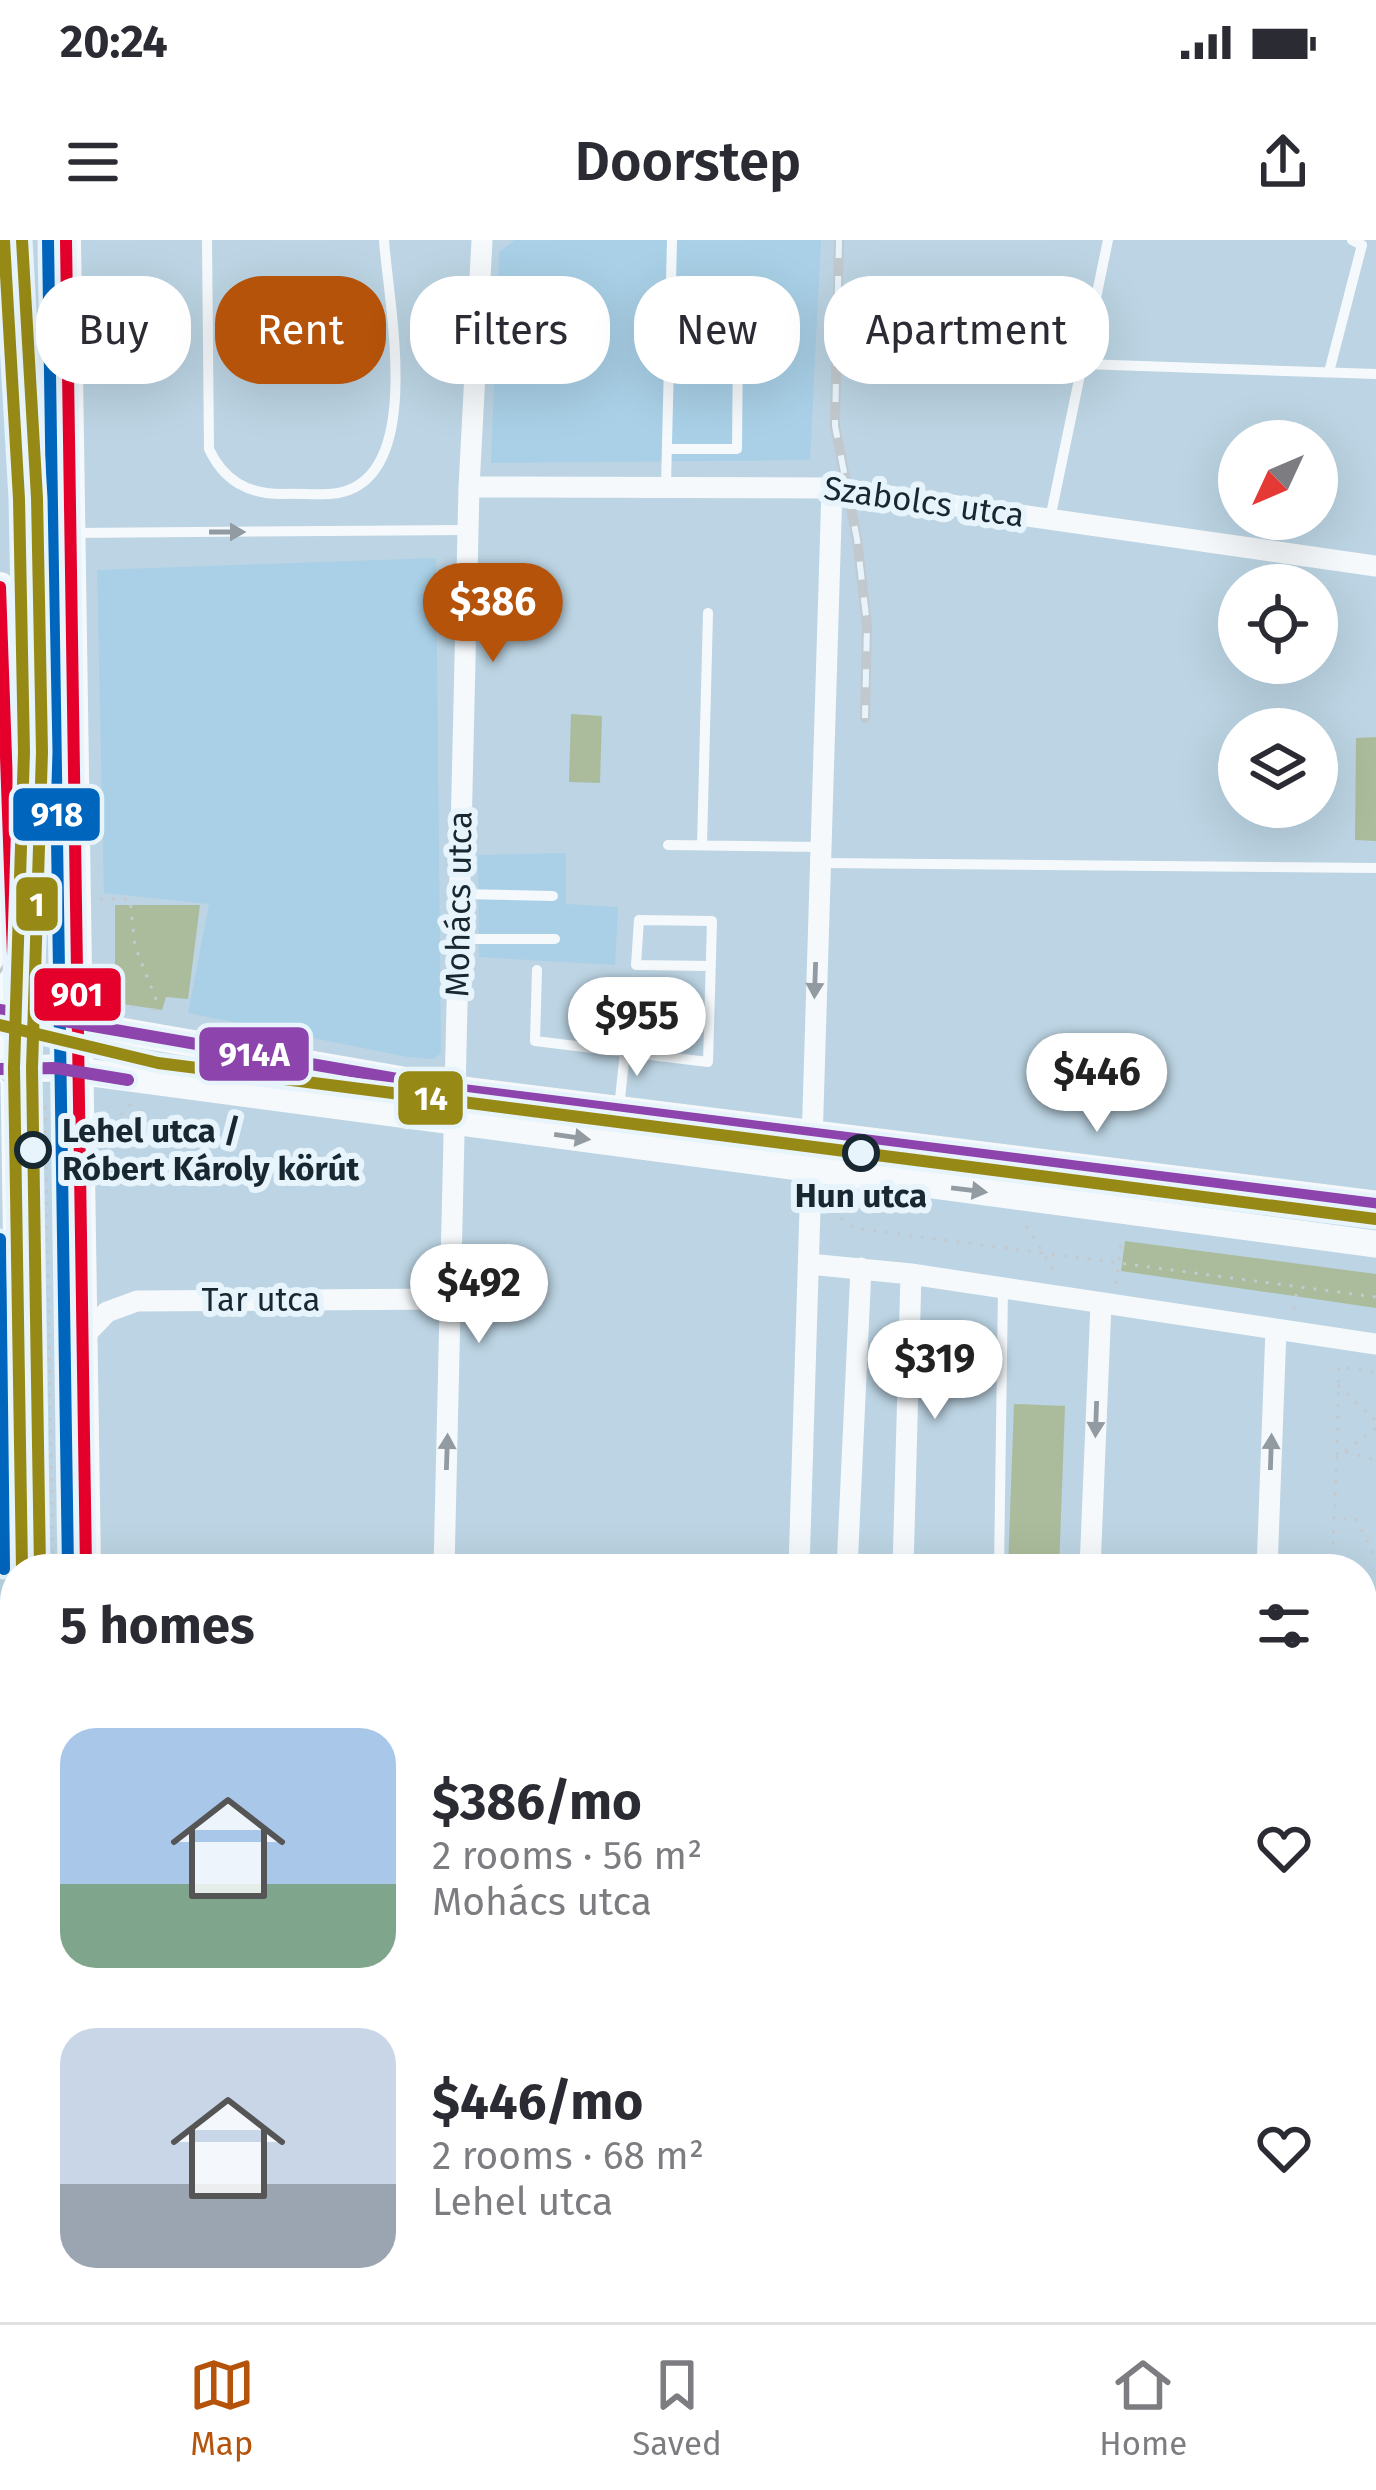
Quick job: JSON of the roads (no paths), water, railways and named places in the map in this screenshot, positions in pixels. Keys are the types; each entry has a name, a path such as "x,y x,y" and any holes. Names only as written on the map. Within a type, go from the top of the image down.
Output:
{"main road":[{"path":"66,240 86,1554"},
{"path":"0,587 13,868 6,1068 22,1554"},
{"path":"6,1009 455,1089 1376,1204"},
{"path":"6,1068 81,1072 1376,1244"}],"street":[{"name":"Mohács utca","path":"444,1554 469,488 467,399 482,240"},
{"name":"Szabolcs utca","path":"469,488 832,488 1376,566"},
{"path":"800,1554 832,488"},
{"path":"809,1264 911,1274 1376,1344"},
{"path":"848,1554 861,1268"},
{"path":"903,1554 911,1274"},
{"name":"Tar utca","path":"82,1338 107,1312 137,1301 452,1299"},
{"path":"1091,1554 1107,1303"},
{"path":"1268,1554 1283,1330"}],"lane":[{"path":"206,240 209,449 234,481 257,494 338,493 354,487 385,459 400,401 384,240"},
{"path":"666,485 672,240"},
{"path":"1101,276 1108,240"},
{"path":"1329,372 1362,244 1352,240"},
{"path":"1109,365 1376,374"},
{"path":"667,449 737,449 738,384"},
{"path":"1050,519 1079,384"},
{"path":"68,531 164,527"},
{"path":"68,531 468,530"},
{"path":"702,845 708,613"},
{"path":"668,845 822,855 1376,868"},
{"path":"460,894 553,896"},
{"path":"537,970 535,1041 708,1062 711,966 712,921 640,920 637,965 711,966"},
{"path":"459,940 555,939"},
{"path":"619,1108 625,1052"},
{"path":"999,1554 1003,1288"}],"tram line":[{"path":"0,972 29,921 40,878"},
{"path":"0,1075 20,1099 32,1139"}],"railway":[{"path":"839,240 835,426 857,539 867,625 865,718"}],"place":[{"name":"Lehel utca / Róbert Károly körút","path":"33,1150"},
{"name":"Hun utca","path":"861,1153"}]}
